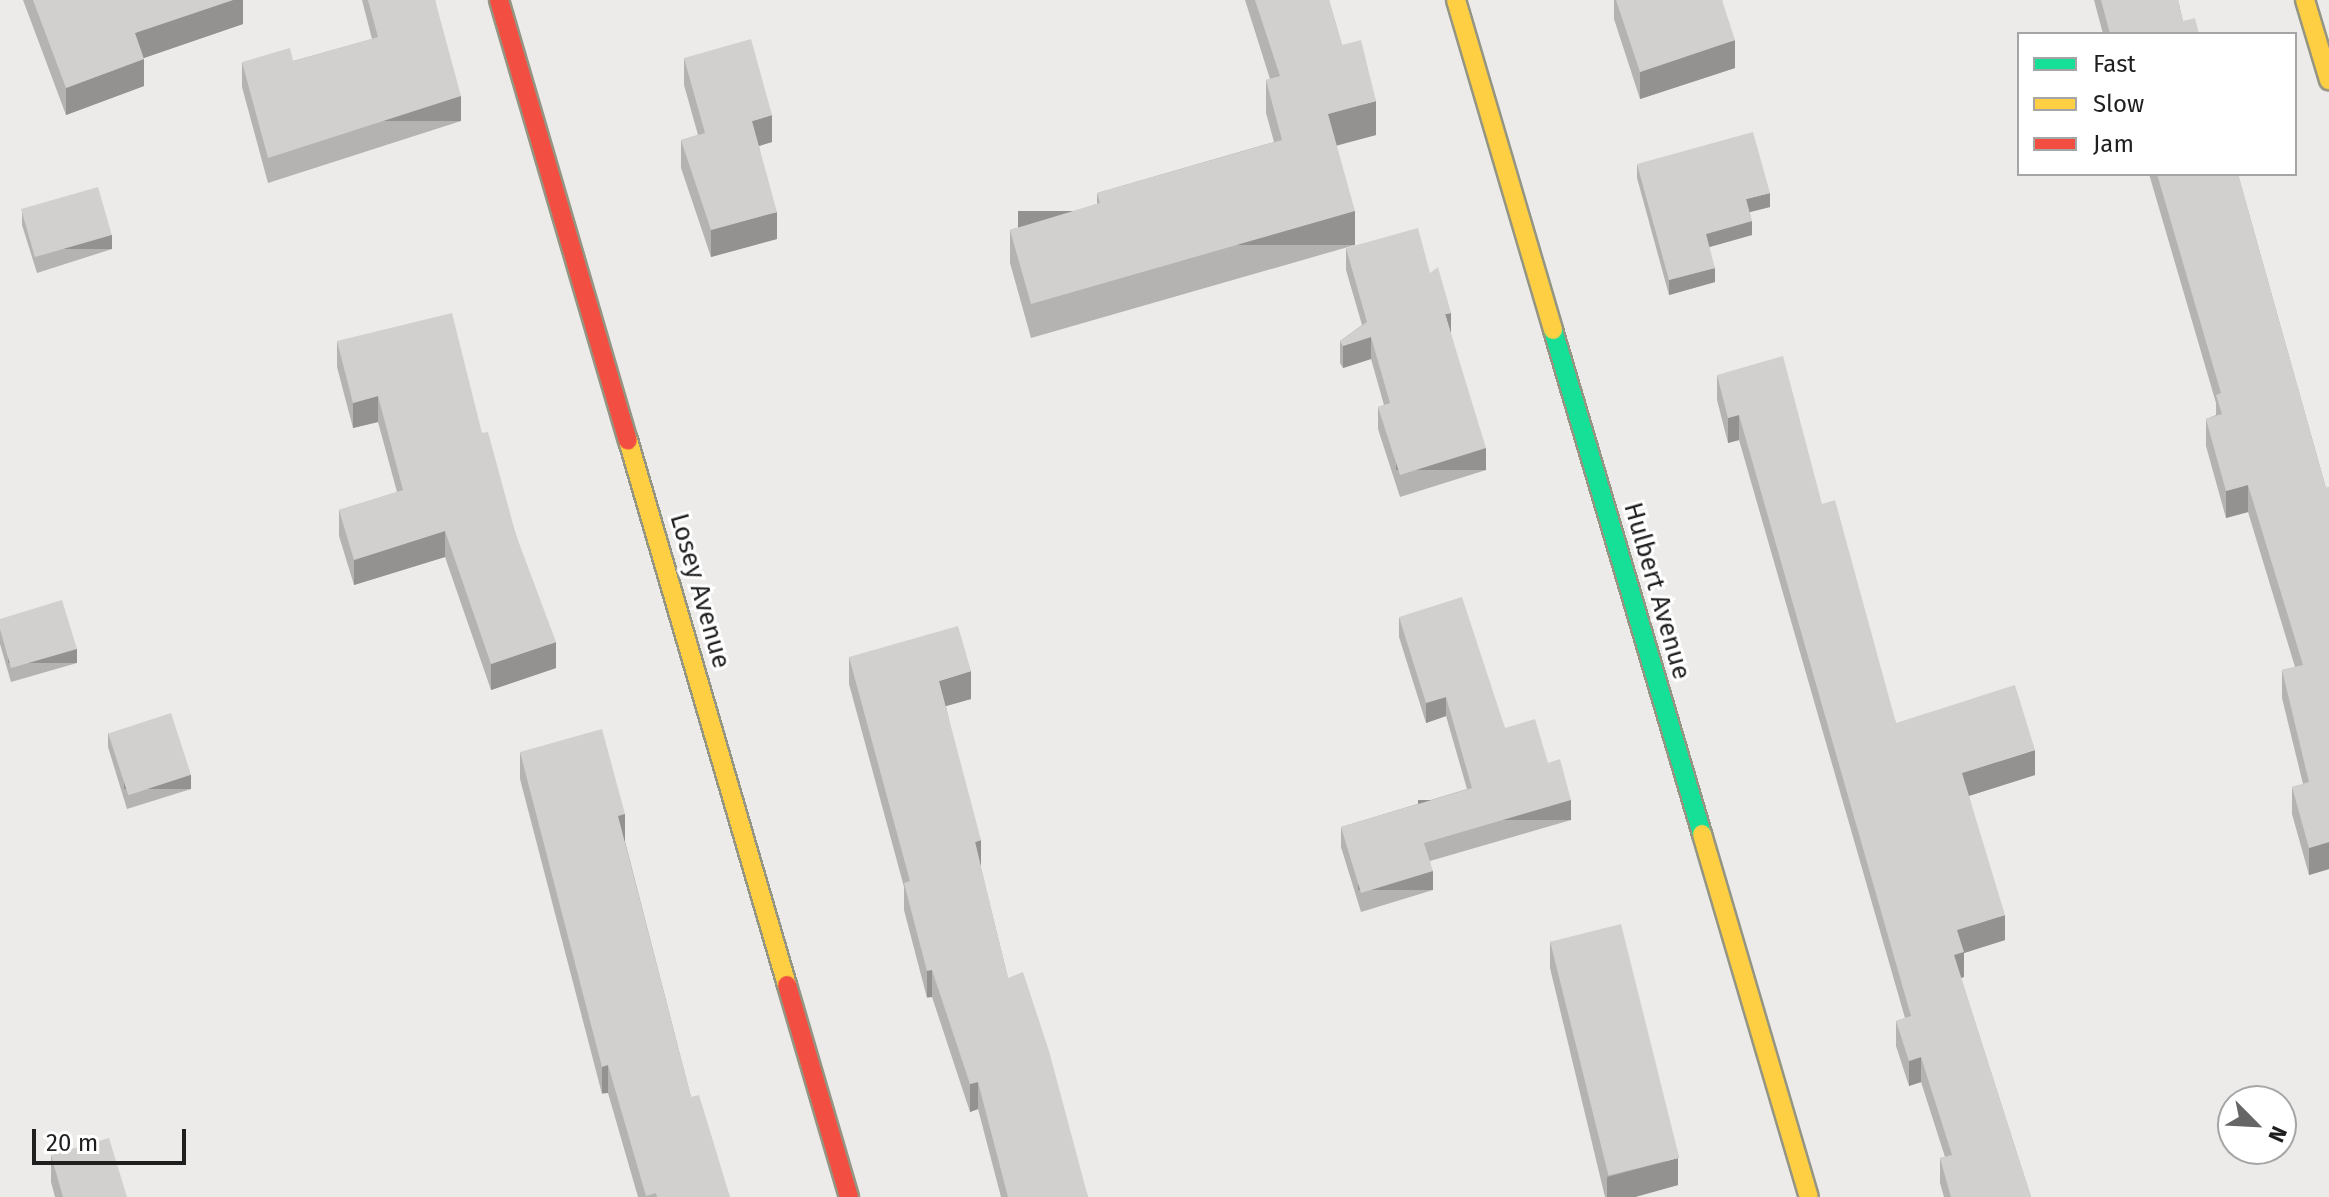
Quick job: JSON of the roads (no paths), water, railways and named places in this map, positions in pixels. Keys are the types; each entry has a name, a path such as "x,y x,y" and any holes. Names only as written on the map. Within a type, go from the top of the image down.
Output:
{"street":[{"name":"Losey Avenue","path":"499,0 849,1197"},
{"name":"Hulbert Avenue","path":"1456,0 1809,1197"},
{"path":"2305,0 2329,80"}]}
